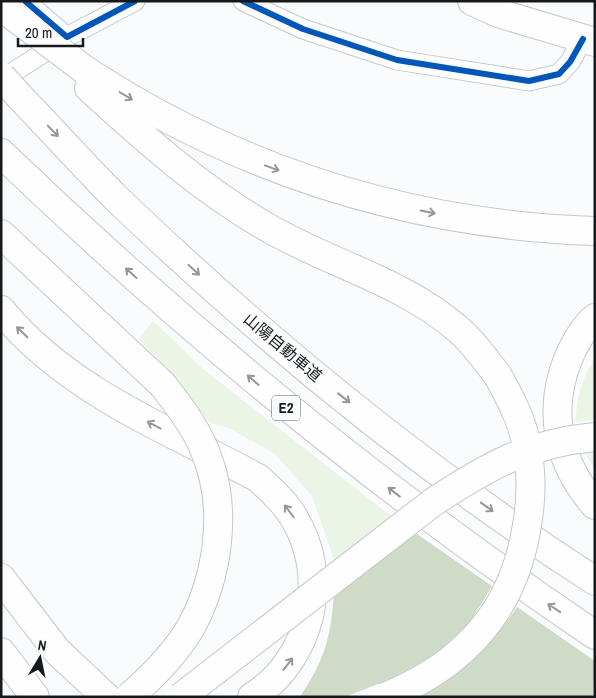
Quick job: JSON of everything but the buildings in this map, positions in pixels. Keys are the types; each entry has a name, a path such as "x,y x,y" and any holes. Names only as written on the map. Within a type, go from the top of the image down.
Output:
{"main road":[{"path":"472,1 498,13 589,40"},
{"path":"11,6 140,134 225,201 273,230 373,276 434,309 460,331 498,376 514,406 525,438 531,472 530,508 525,542 516,572 504,599 487,625 462,650 435,671 386,697"},
{"path":"80,73 180,127 261,164 316,183 395,206 472,220 525,227 595,231"},
{"name":"山陽自動車道","path":"7,84 115,196 219,293 319,378 433,469 595,582"},
{"name":"E2","path":"1,153 73,222 289,410 406,501 595,635"},
{"path":"1,234 162,384 190,424 209,462 216,492 218,526 214,560 206,594 191,626 168,657 129,697"},
{"path":"1,310 42,350 77,378 116,404 258,478 278,496 294,518 305,542 311,570 311,602 306,631 295,655 277,678 252,697"},
{"path":"595,318 574,346 561,377 556,407 558,433 569,466 583,492 595,505"},
{"path":"181,697 432,503 474,475 509,457 542,446 595,437"},
{"path":"1,578 57,651 96,688 119,697"},
{"path":"1,652 35,696"}],"street":[{"path":"7,84 67,37 135,1"},
{"path":"243,1 303,28 397,60 529,81 559,74 589,40"},
{"path":"11,6 67,37"}],"green space":[{"path":"153,321 203,369 391,516 335,562 312,496 275,454 229,428 210,423 176,378 138,339"},
{"path":"595,359 595,420 575,422 580,389"},
{"path":"583,450 595,450 595,470"},
{"path":"414,532 492,586 469,624 437,653 398,676 345,697 300,697 321,660 325,649 331,625 334,595"},
{"path":"517,607 595,661 593,695 588,697 421,697 449,679 474,658 497,634"}],"cycle path":[{"path":"25,1 67,37 135,1"},
{"path":"243,1 303,29 397,60 529,81 559,74 570,62 583,39"}]}
